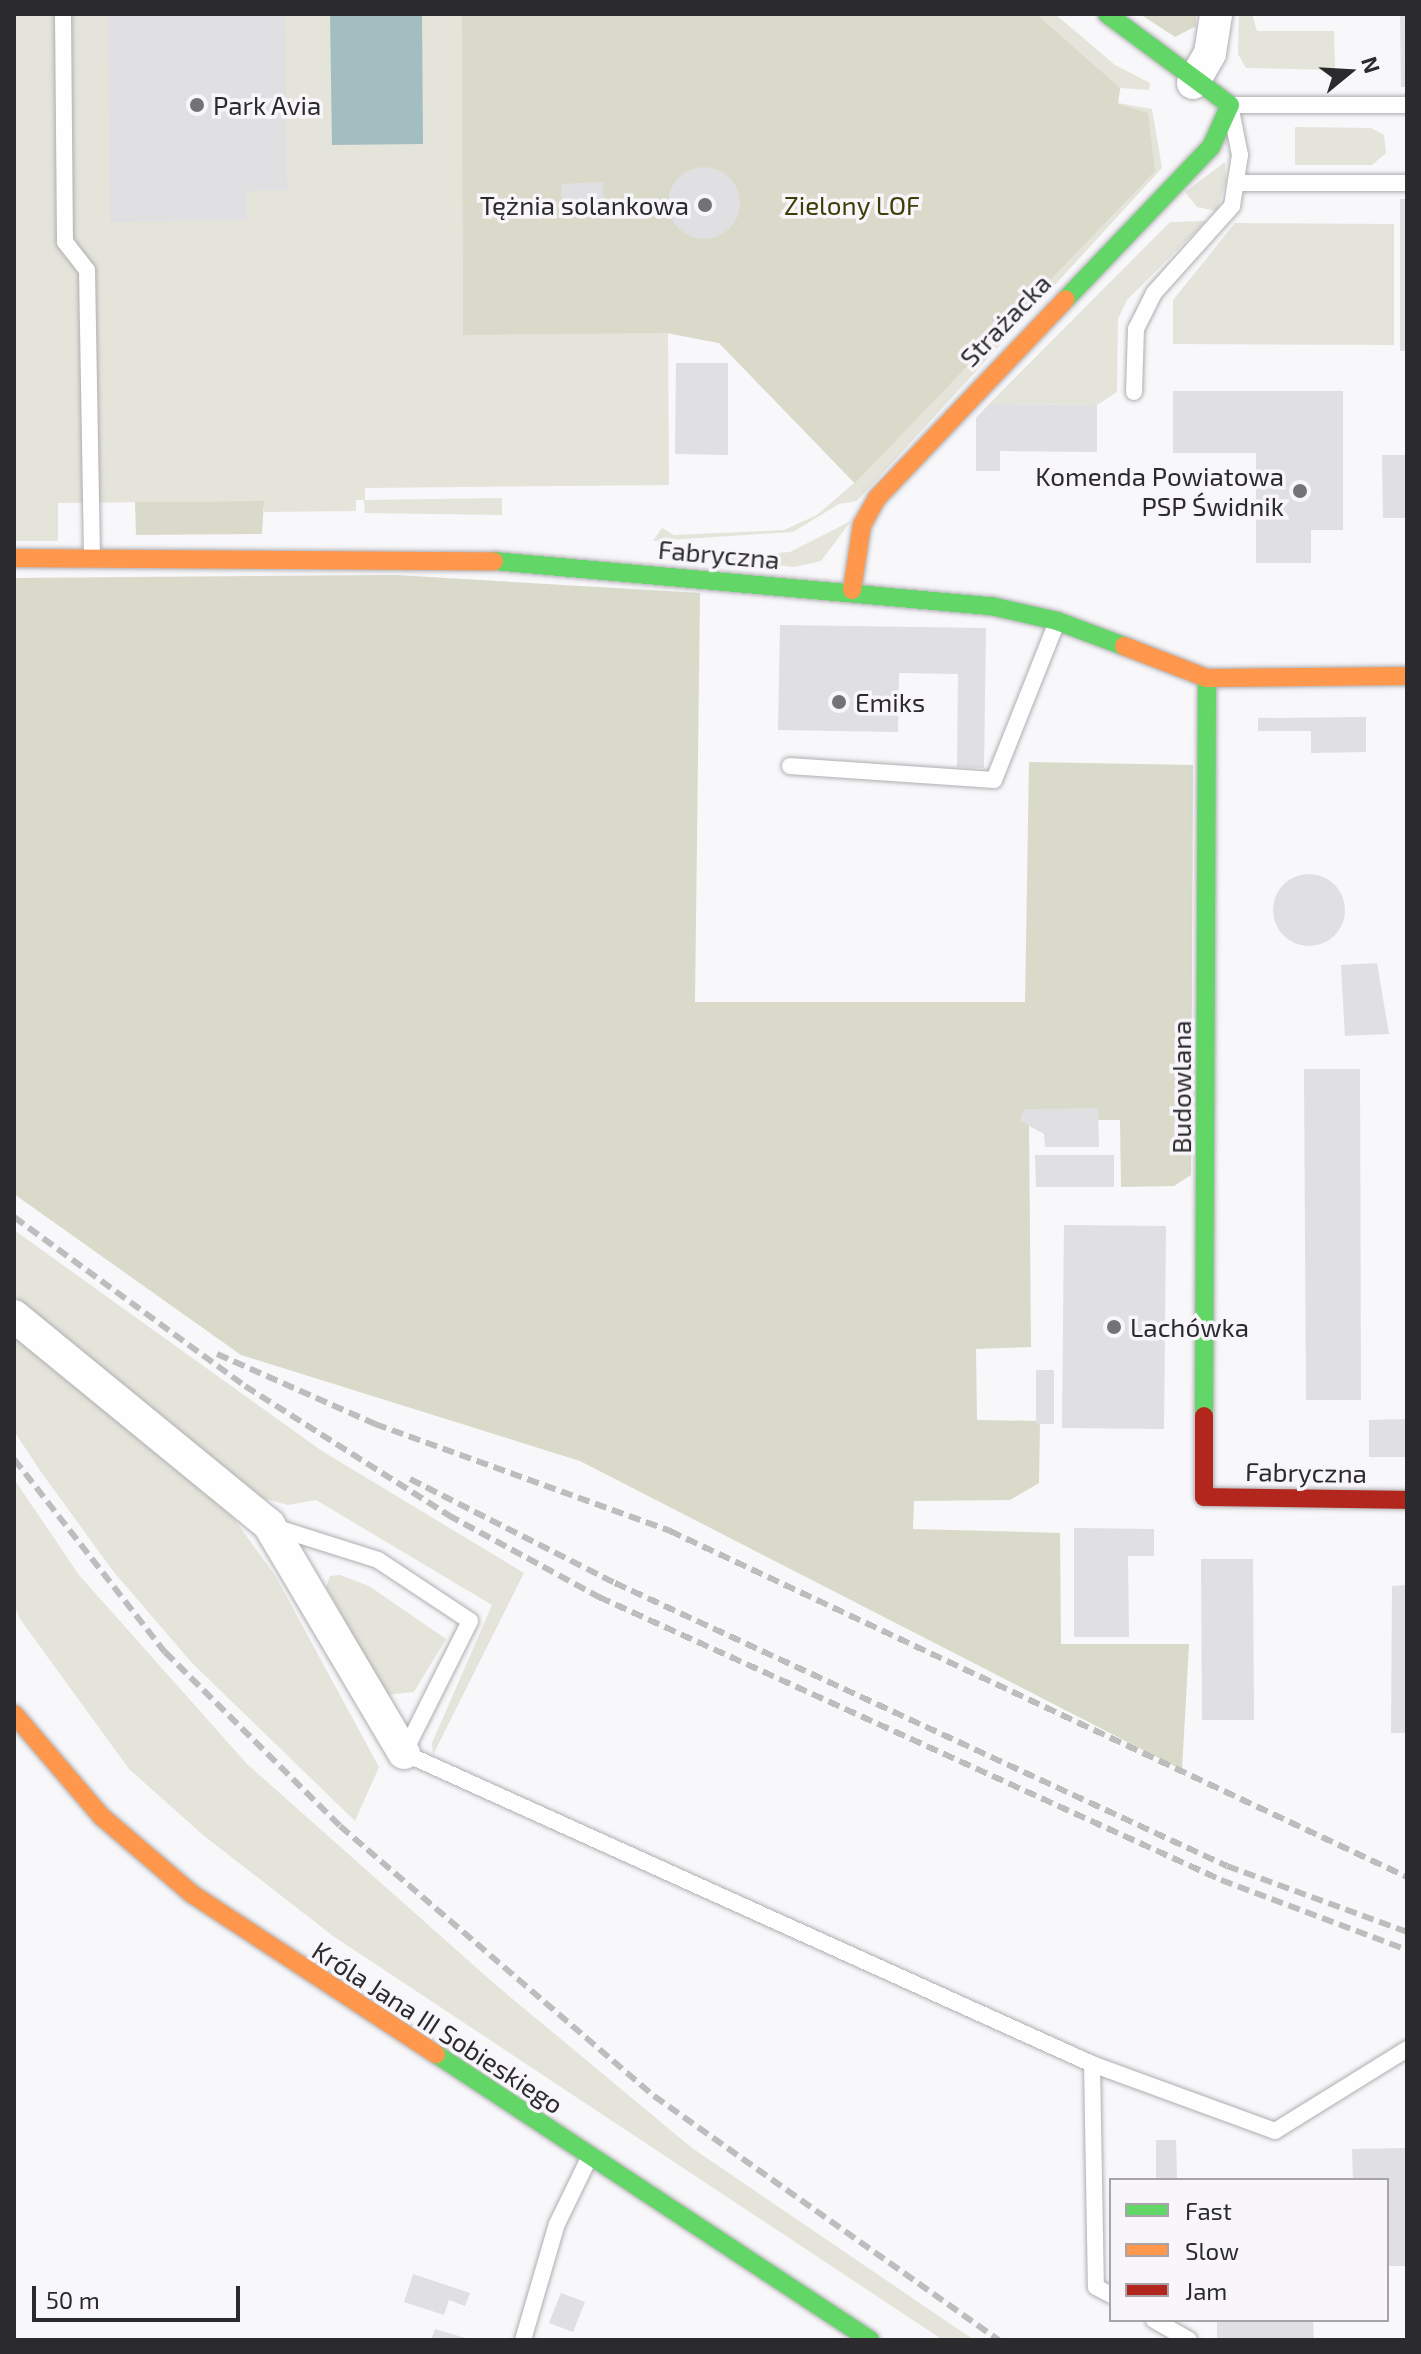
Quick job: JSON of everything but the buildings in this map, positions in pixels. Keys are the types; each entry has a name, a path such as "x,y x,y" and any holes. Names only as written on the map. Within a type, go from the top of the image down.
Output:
{"street":[{"path":"1107,14 1193,83 1230,105"},
{"path":"1193,83 1210,53 1216,14"},
{"name":"Strażacka","path":"852,590 862,525 877,498 1211,147 1230,105"},
{"name":"Fabryczna","path":"14,558 465,559 852,590 991,606 1057,621 1207,678 1407,676"},
{"name":"Budowlana","path":"1204,1497 1207,678"},
{"path":"14,1316 269,1525 404,1753"},
{"name":"Fabryczna","path":"1204,1497 1407,1500"},
{"name":"Króla Jana III Sobieskiego","path":"14,1714 101,1816 182,1887 870,2340"}],"lane":[{"path":"63,14 65,242 87,270 92,558"},
{"path":"1134,392 1136,329 1154,293 1232,206 1239,183 1230,105 1407,105"},
{"path":"1239,183 1407,183"},
{"path":"790,766 994,780 1057,621"},
{"path":"269,1525 378,1560 470,1621 404,1753 1092,2064 1275,2131 1407,2049"},
{"path":"1092,2064 1096,2287 1109,2294"},
{"path":"523,2340 557,2224 590,2157"},
{"path":"1158,2322 1189,2340"}],"green space":[{"path":"14,14 1055,14 1115,65 1150,83 1149,90 1120,88 1118,103 1152,109 1162,168 857,501 839,504 793,532 653,541 662,528 674,535 784,530 817,515 854,483 719,343 668,333 669,485 365,488 365,500 502,498 502,515 365,513 364,500 356,500 356,511 264,512 263,501 58,503 58,541 14,541"},
{"name":"Zielony LOF","path":"462,14 1036,14 1120,88 1118,104 1148,113 1155,171 855,483 719,343 667,333 463,335"},
{"path":"1140,14 1196,14 1196,26 1175,37"},
{"path":"1239,14 1252,14 1257,31 1334,31 1335,70 1246,68 1238,54"},
{"path":"1295,127 1371,128 1384,135 1386,153 1372,165 1295,165"},
{"path":"1225,162 1226,181 1217,211 1197,207 1185,192"},
{"path":"1206,221 1127,300 1118,319 1117,392 1097,405 989,404 1170,222"},
{"path":"1235,223 1394,224 1394,345 1173,344 1173,300"},
{"path":"264,501 262,534 136,535 135,502"},
{"path":"851,521 821,561 794,567 712,558 790,552"},
{"path":"396,575 700,593 695,1002 1025,1002 1029,762 1193,765 1191,1175 1174,1186 1121,1187 1120,1120 1029,1120 1031,1347 976,1349 977,1420 1040,1421 1039,1483 1010,1500 914,1501 913,1529 1060,1533 1061,1644 1189,1644 1182,1770 580,1461 241,1355 14,1194 14,578"},
{"path":"14,1230 322,1451 524,1573 433,1755 432,1743 492,1605 316,1500 288,1505 262,1498 14,1296"},
{"path":"14,1337 232,1516 276,1577 379,1767 355,1821 192,1663 113,1571 41,1472 14,1431"},
{"path":"14,1479 79,1575 247,1764 497,1986 692,2148 974,2340 943,2340 333,1936 203,1835 129,1769 20,1619 14,1605"},
{"path":"340,1575 369,1586 446,1639 414,1692 386,1695 326,1587 330,1576"}],"water":[{"path":"330,14 422,14 423,144 332,145"}],"railway":[{"path":"14,1217 245,1386 448,1515 599,1597 1221,1880 1407,1950"},
{"path":"217,1354 375,1424 670,1531 1407,1877"},
{"path":"14,1459 165,1652 340,1826 654,2096 999,2340"},
{"path":"410,1479 615,1583 1227,1866 1407,1932"}],"traffic: fast":[{"path":"1066,299 1211,147 1230,105 1107,14"},
{"path":"494,561 991,606 1057,621 1124,646"},
{"path":"1204,1416 1207,678"},
{"path":"436,2054 870,2340"}],"traffic: slow":[{"path":"852,590 862,525 877,498 1066,299"},
{"path":"14,558 494,561"},
{"path":"1124,646 1207,678 1407,676"},
{"path":"14,1714 101,1816 192,1894 436,2054"}],"traffic: jam":[{"path":"1204,1416 1204,1497 1407,1500"}],"place":[{"name":"Park Avia","path":"197,105"},
{"name":"Tężnia solankowa","path":"705,205"},
{"name":"Komenda Powiatowa PSP Świdnik","path":"1300,491"},
{"name":"Emiks","path":"839,702"},
{"name":"Lachówka","path":"1114,1327"}]}
